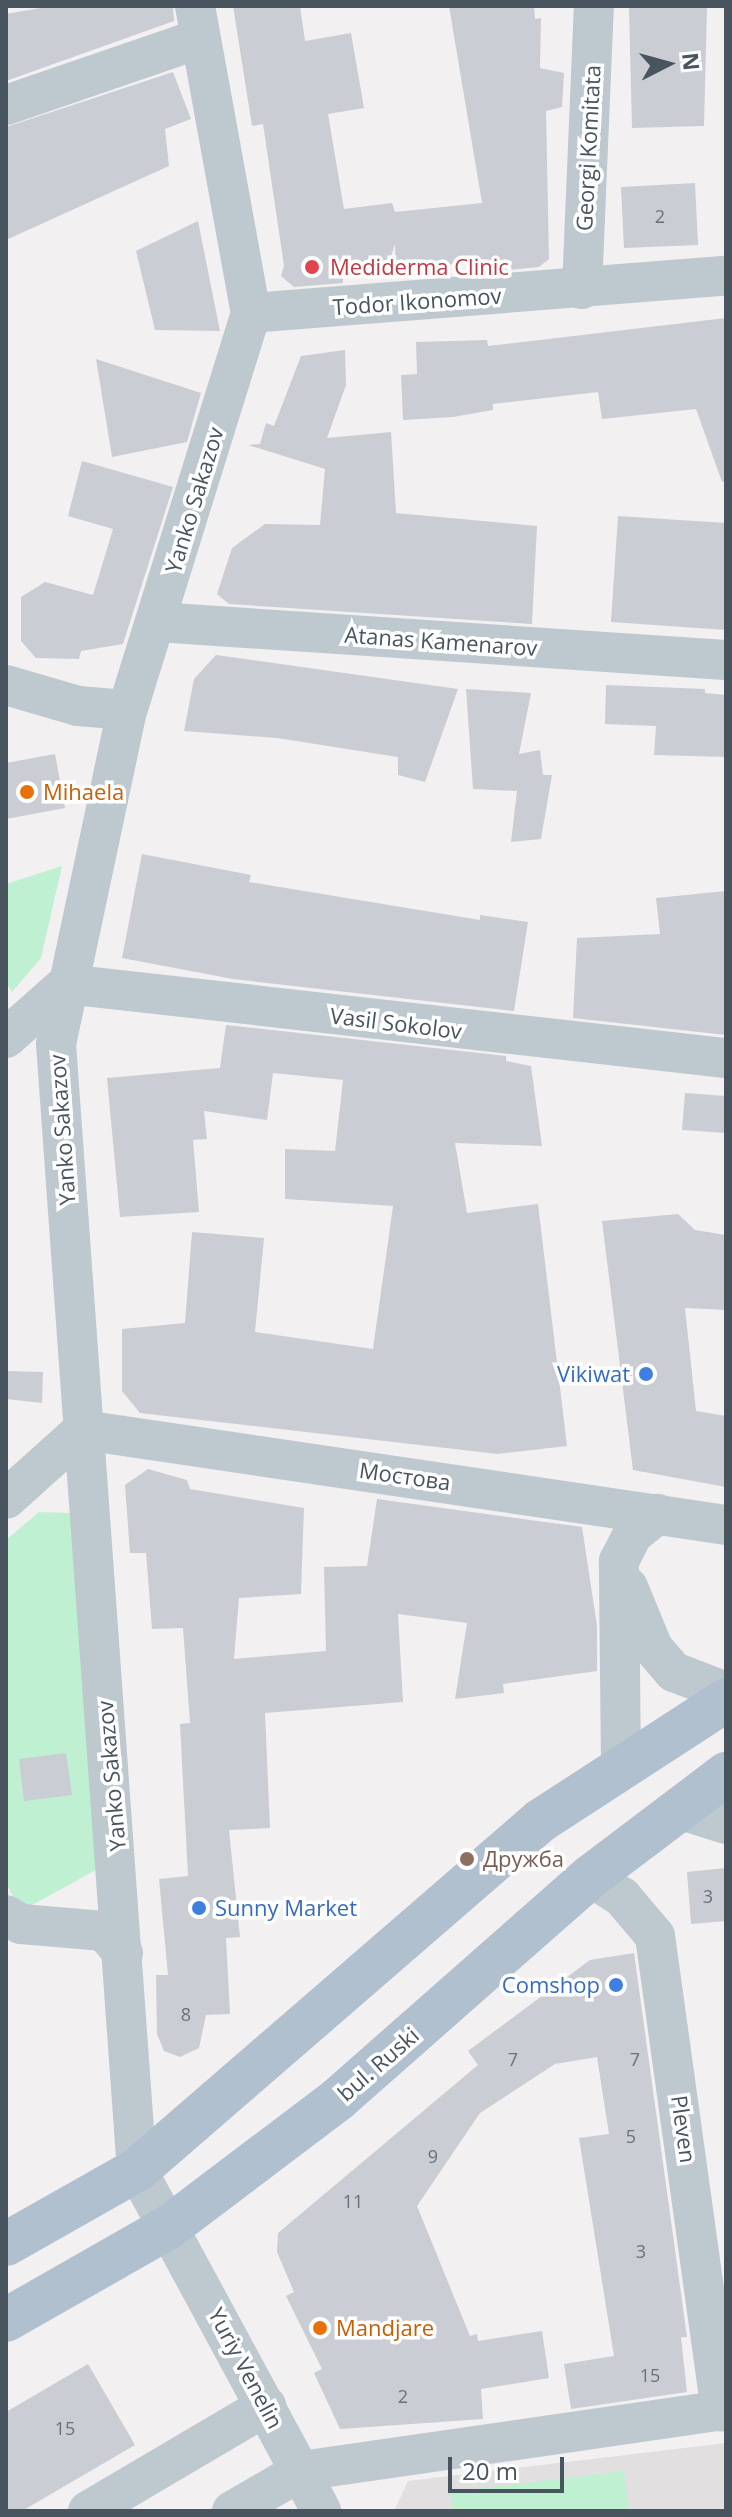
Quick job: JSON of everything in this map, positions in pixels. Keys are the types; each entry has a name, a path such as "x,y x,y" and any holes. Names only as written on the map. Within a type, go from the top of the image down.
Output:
{"main road":[{"path":"6,2244 137,2170 540,1821 726,1700"},
{"name":"bul. Ruski","path":"6,2320 169,2227 337,2100 590,1877 726,1774"}],"street":[{"name":"Georgi Komitata","path":"582,289 594,6"},
{"path":"6,105 197,22"},
{"name":"Yanko Sakazov","path":"169,2227 137,2170 56,1044 127,710 251,313 197,22"},
{"name":"Todor Ikonomov","path":"251,313 726,276"},
{"name":"Atanas Kamenarov","path":"157,622 726,660"},
{"path":"6,685 78,706 127,710"},
{"path":"6,1038 67,984"},
{"name":"Vasil Sokolov","path":"67,984 726,1058"},
{"path":"6,1499 83,1430"},
{"name":"Мостова","path":"83,1430 597,1503 726,1525"},
{"path":"621,1767 619,1561 633,1534 658,1514"},
{"path":"619,1561 653,1648 674,1672 726,1692"},
{"path":"678,1809 726,1824"},
{"name":"Pleven","path":"590,1877 622,1897 655,1936 723,2411"},
{"path":"6,1915 21,1924 104,1931 123,1953"},
{"name":"Yuriy Venelin","path":"169,2227 321,2511"},
{"path":"88,2511 266,2406"},
{"path":"232,2511 301,2471 723,2411"}],"shaded area":[{"path":"726,2443 726,2511 394,2511 408,2481"}],"green space":[{"path":"62,866 41,958 12,992 6,982 6,884"},
{"path":"39,1512 71,1513 107,1864 21,1911 6,1883 6,1540"},
{"path":"624,2471 629,2511 452,2511 450,2492"}],"building":[{"path":"52,6 173,6 174,21 6,81 6,14"},
{"path":"233,6 300,6 305,41 351,33 364,108 328,114 344,209 392,203 395,212 482,203 449,6 534,6 535,19 541,18 540,68 564,73 562,107 546,111 549,259 539,267 497,271 495,260 396,270 395,244 386,271 343,275 343,283 294,287 281,276 284,266 263,124 252,126"},
{"path":"629,6 707,6 704,126 632,128"},
{"path":"173,72 191,119 165,129 169,166 6,240 6,127"},
{"path":"695,183 698,245 624,248 621,187"},
{"path":"198,221 220,331 155,330 136,251"},
{"path":"726,318 726,481 722,482 696,409 602,419 598,392 493,404 493,410 453,417 403,420 401,375 417,374 416,342 487,340 488,346"},
{"path":"345,350 346,385 327,438 391,432 396,513 537,526 532,624 229,604 217,594 232,548 265,524 320,525 325,469 248,445 260,444 266,423 274,426 301,356"},
{"path":"96,359 201,393 187,442 112,457"},
{"path":"82,461 173,487 123,644 81,651 79,659 36,658 21,641 21,597 45,582 93,595 113,529 68,516"},
{"path":"618,516 726,523 726,630 611,622"},
{"path":"216,655 458,689 425,782 398,775 398,757 277,738 184,731 194,679"},
{"path":"606,685 705,689 705,693 726,695 726,757 654,755 656,726 605,724"},
{"path":"466,689 531,693 519,754 540,750 543,775 552,775 541,839 511,842 517,791 473,789"},
{"path":"55,754 65,808 6,819 6,763"},
{"path":"142,854 251,875 249,882 480,920 480,915 528,922 514,1011 233,979 122,958"},
{"path":"726,891 726,1035 573,1018 577,938 660,934 656,898"},
{"path":"226,1025 506,1056 506,1061 531,1066 542,1146 455,1143 467,1213 538,1204 567,1446 498,1454 140,1413 122,1391 122,1329 185,1323 192,1232 264,1238 255,1332 373,1349 393,1206 285,1199 285,1149 335,1151 343,1080 273,1073 267,1120 204,1111 207,1139 193,1140 199,1212 120,1217 107,1078 220,1068"},
{"path":"685,1093 726,1096 726,1133 682,1130"},
{"path":"678,1214 695,1230 726,1235 726,1310 685,1308 696,1411 726,1416 726,1487 633,1470 602,1221"},
{"path":"6,1371 43,1372 42,1403 6,1399"},
{"path":"148,1469 187,1480 190,1489 304,1508 301,1594 239,1598 234,1659 326,1651 324,1567 367,1566 377,1499 582,1527 597,1626 597,1671 503,1684 504,1693 455,1699 467,1623 398,1614 403,1702 265,1713 270,1828 229,1830 240,1937 226,1938 230,2014 206,2015 199,2048 180,2057 164,2051 157,2034 156,1975 168,1975 159,1879 188,1876 180,1724 190,1723 183,1628 152,1629 146,1553 130,1553 125,1485"},
{"path":"66,1753 72,1795 24,1801 19,1759"},
{"path":"726,1868 726,1921 691,1924 687,1872"},
{"path":"634,1953 687,2337 681,2337 687,2392 571,2409 564,2364 614,2356 579,2138 609,2134 597,2057 555,2064 480,2113 417,2206 470,2336 477,2334 478,2341 542,2331 549,2378 481,2389 483,2419 340,2429 314,2373 322,2369 286,2296 294,2292 277,2252 278,2233 478,2065 468,2051 590,1960"},
{"path":"88,2364 135,2445 22,2511 6,2511 6,2412"}],"place":[{"name":"Mediderma Clinic","path":"312,267"},
{"name":"Mihaela","path":"27,792"},
{"name":"Vikiwat","path":"646,1374"},
{"name":"Дружба","path":"467,1859"},
{"name":"Sunny Market","path":"199,1908"},
{"name":"Comshop","path":"616,1985"},
{"name":"Mandjare","path":"320,2328"}]}
